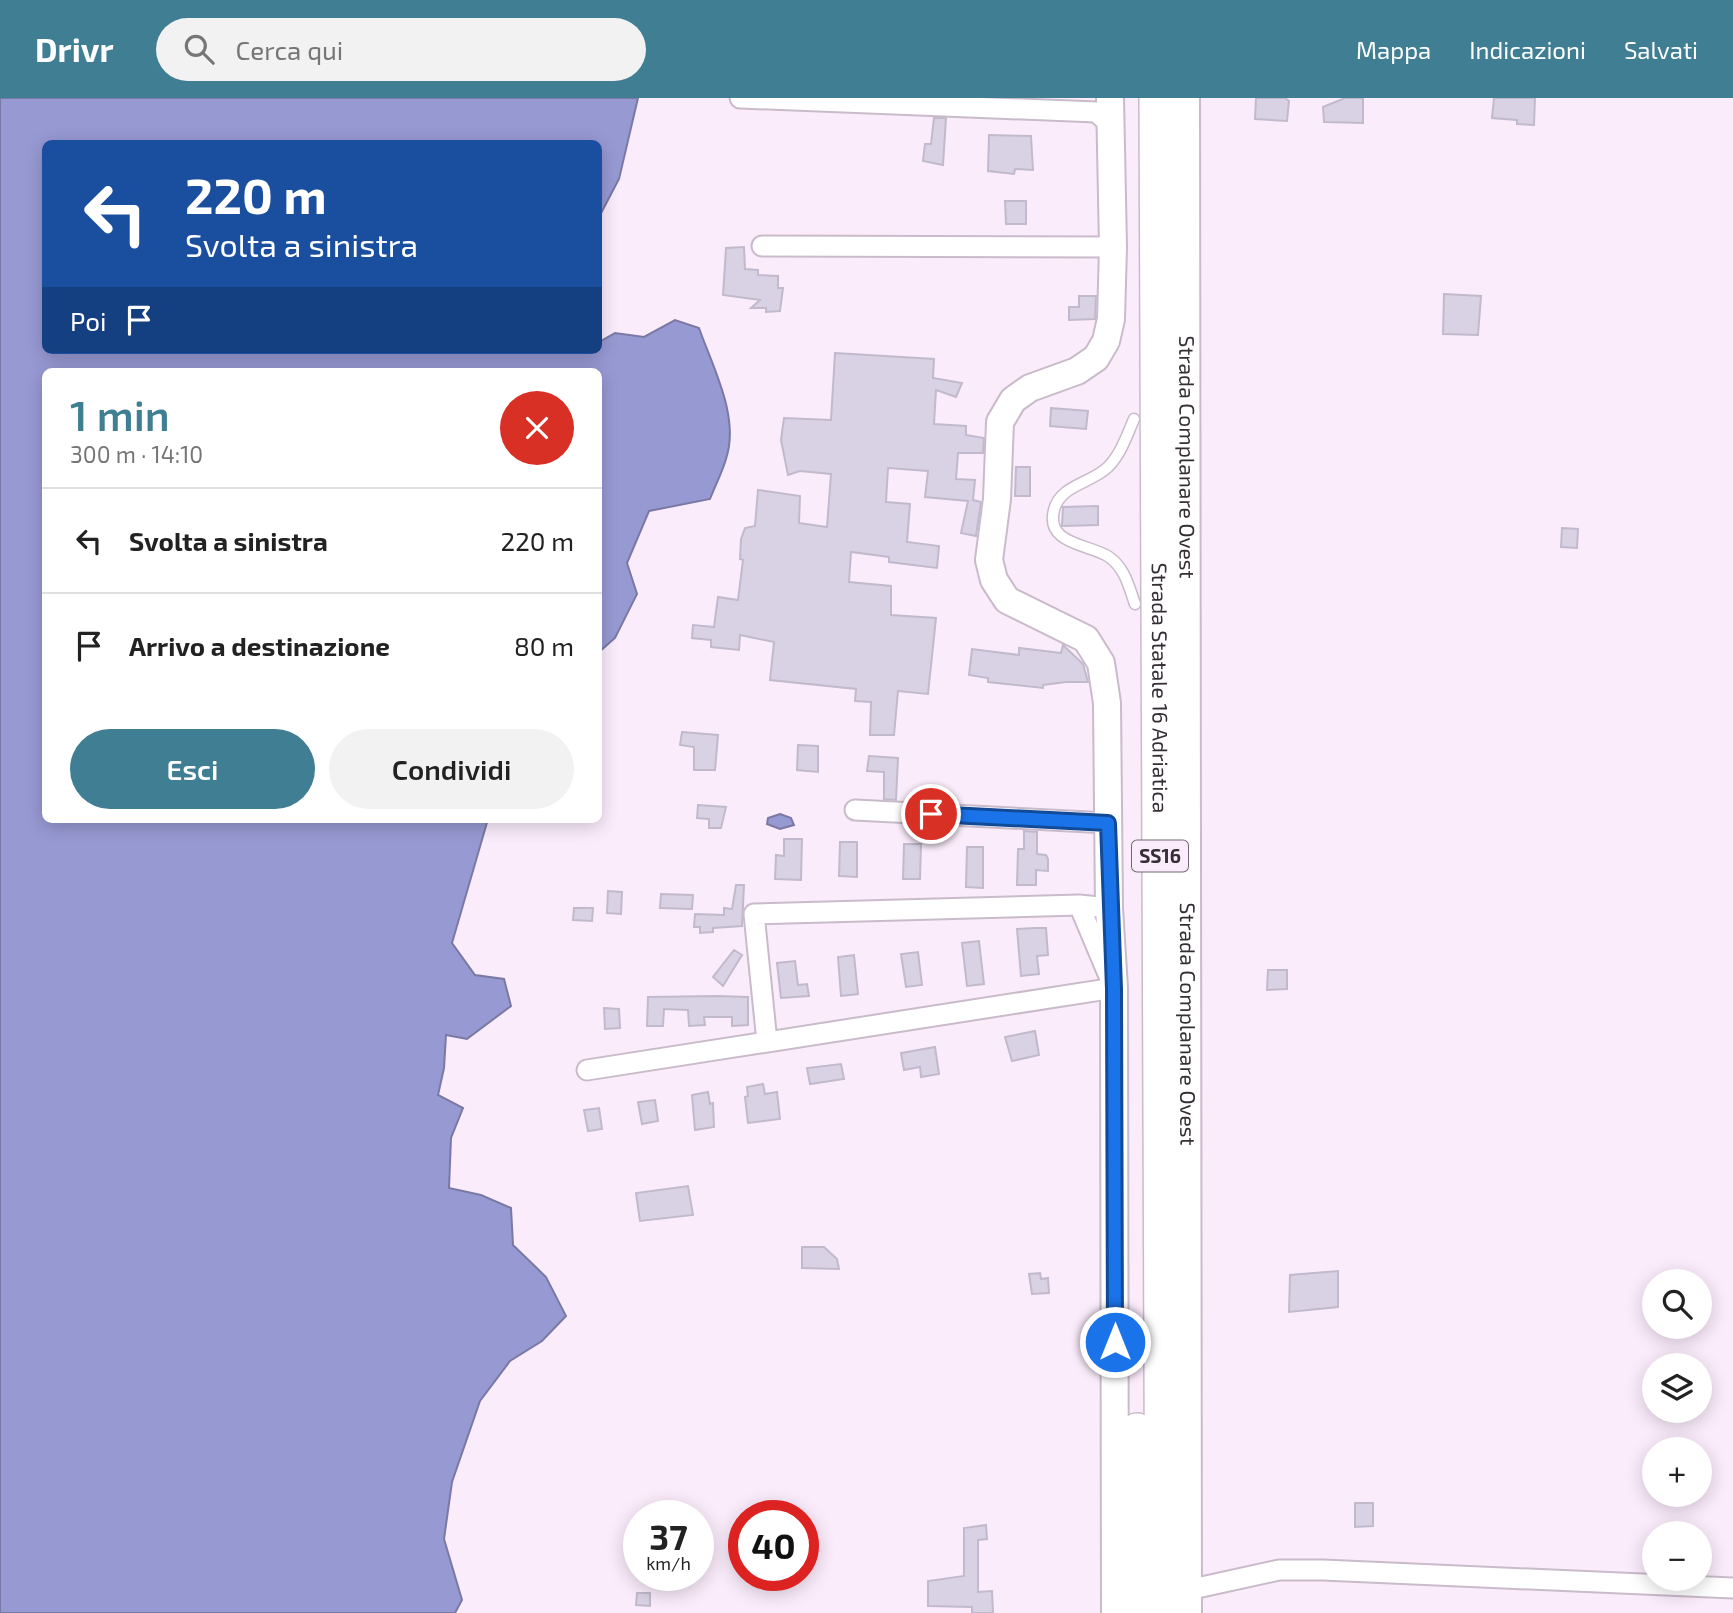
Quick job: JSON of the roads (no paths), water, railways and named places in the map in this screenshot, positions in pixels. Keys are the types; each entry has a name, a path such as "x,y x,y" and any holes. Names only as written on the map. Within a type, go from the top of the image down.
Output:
{"highway":[{"name":"Strada Statale 16 Adriatica","path":"1133,98 1138,1613"},
{"name":"Strada Statale 16 Adriatica","path":"1157,98 1163,1613"}],"street":[{"path":"740,98 1096,112 1111,125"},
{"path":"1110,98 1114,247 1111,318 1106,341 1096,358 1077,371 1013,400 1000,422 997,499 989,561 994,580 1007,600 1086,639 1101,663 1107,703 1109,908 1114,989 1115,1613"},
{"name":"Strada Complanare Ovest","path":"1186,98 1188,1602"},
{"path":"762,246 1114,247"},
{"path":"855,810 1108,823"},
{"path":"767,1042 754,914 1079,905 1109,908"},
{"path":"1079,905 1114,989"},
{"path":"587,1070 1114,989"},
{"path":"1188,1602 1279,1570 1733,1588"}],"lane":[{"path":"1134,419 1119,452 1108,467 1074,486 1059,500 1053,511 1056,528 1065,540 1110,558 1124,573 1135,604"}],"water":[{"path":"0,98 638,98 619,179 602,211 602,140 42,140 42,354 602,354 602,340 615,333 644,337 675,320 699,328 723,393 730,426 724,464 710,499 649,511 627,563 637,594 615,638 602,649 602,368 42,368 42,823 487,823 452,943 475,975 504,979 511,1006 467,1039 446,1035 444,1068 438,1095 463,1108 451,1138 449,1188 481,1195 511,1208 513,1245 546,1277 566,1316 542,1341 510,1361 480,1401 452,1482 444,1539 462,1600 455,1613 0,1613"},
{"path":"780,814 791,818 794,825 780,829 767,824 768,818"}]}
